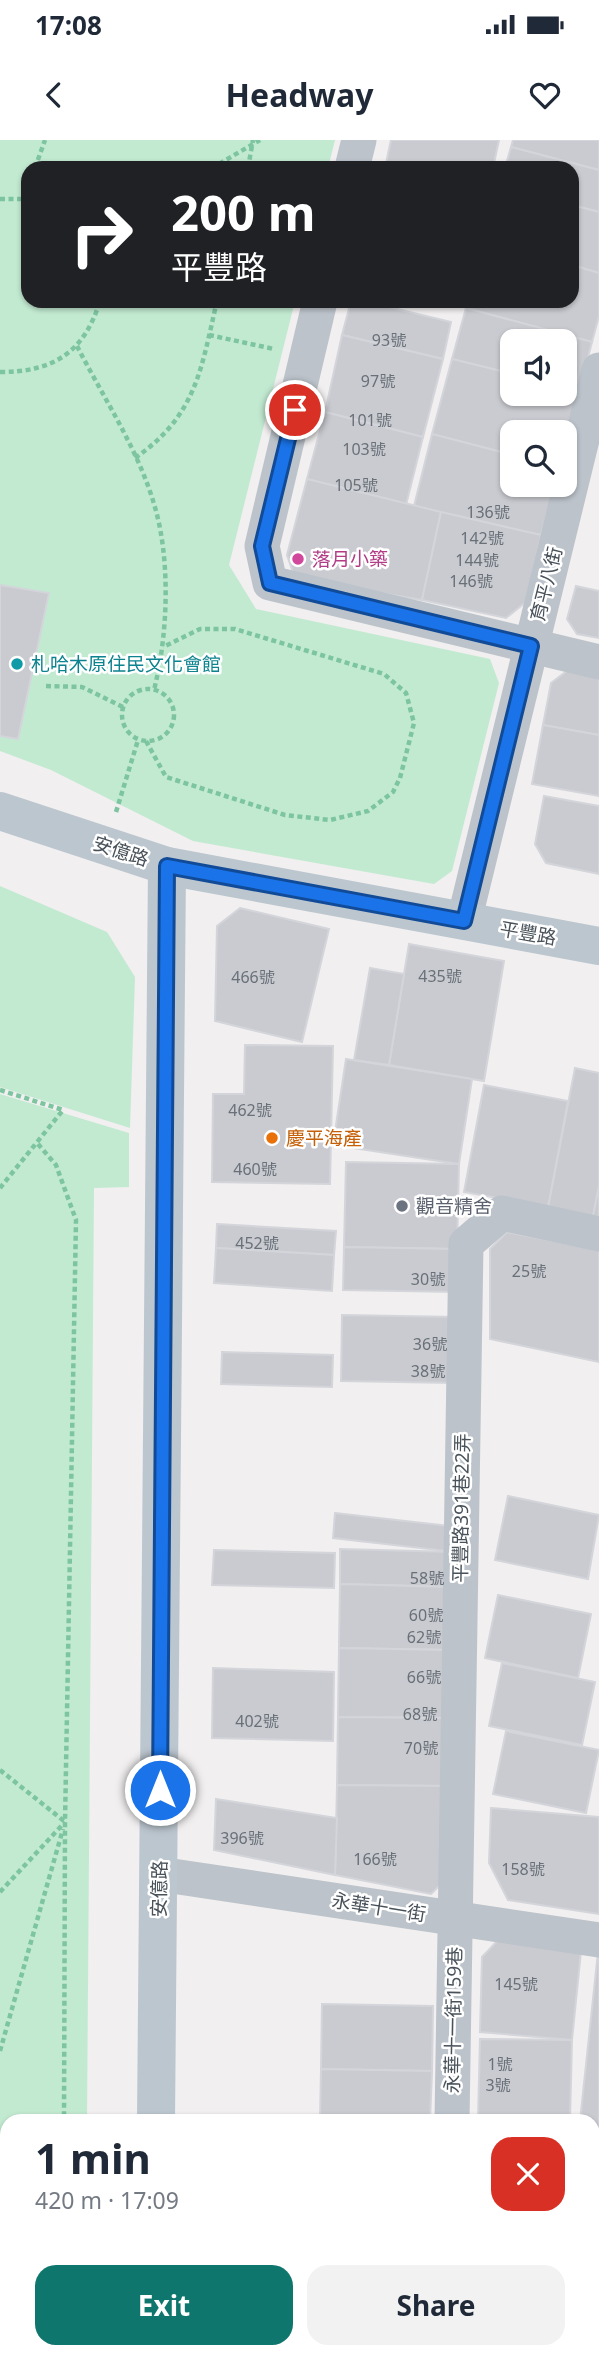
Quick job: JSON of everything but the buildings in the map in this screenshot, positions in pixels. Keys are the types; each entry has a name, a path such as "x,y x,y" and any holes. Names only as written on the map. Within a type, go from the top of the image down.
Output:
{"street":[{"path":"354,161 359,140"},
{"path":"318,308 262,546 270,583 599,662"},
{"name":"育平八街","path":"464,921 598,378"},
{"name":"安億路","path":"0,811 167,866 156,2114"},
{"name":"平豐路","path":"167,866 599,946"},
{"name":"平豐路391巷22弄","path":"455,1918 466,1244 502,1213 599,1234"},
{"name":"永華十一街","path":"159,1874 599,1940"},
{"name":"永華十一街159巷","path":"452,2114 455,1918"}],"path":[{"path":"38,161 45,140"},
{"path":"223,161 260,140"},
{"path":"250,161 254,142"},
{"path":"0,199 21,198"},
{"path":"0,372 27,372 54,363 76,346 93,323 98,308"},
{"path":"135,458 169,431 195,388 215,308"},
{"path":"209,335 274,349"},
{"path":"76,346 135,458 155,505 161,538 164,585 163,647 154,690"},
{"path":"146,741 166,777 285,815 330,820 368,811 393,792 400,778 414,723 406,693 384,674 235,629 200,629 163,647"},
{"path":"46,686 82,687 124,707"},
{"path":"154,690 169,699 174,716 173,724 162,737 138,740 125,729 124,707 137,691 154,690"},
{"path":"107,847 138,740"},
{"path":"0,1090 63,1110 0,1188"},
{"path":"38,1144 56,1165 76,1220 65,1822 64,2114"},
{"path":"0,1770 65,1822"},
{"path":"0,1892 65,1822"},
{"path":"0,2051 65,1822"}],"green space":[{"path":"0,140 335,140 330,161 21,161 21,308 293,308 229,565 256,609 490,659 499,683 452,871 434,884 193,841 51,770 0,751"},
{"path":"0,886 107,932 135,977 130,1128 0,1087"},
{"path":"0,1094 129,1133 129,1187 94,1188 87,2114 0,2114"}],"place":[{"name":"落月小築","path":"298,559"},
{"name":"札哈木原住民文化會館","path":"17,664"},
{"name":"慶平海產","path":"272,1138"},
{"name":"觀音精舍","path":"402,1206"}],"route":[{"path":"160,1790 167,866 464,921 531,646 270,583 262,546 295,410"}]}
